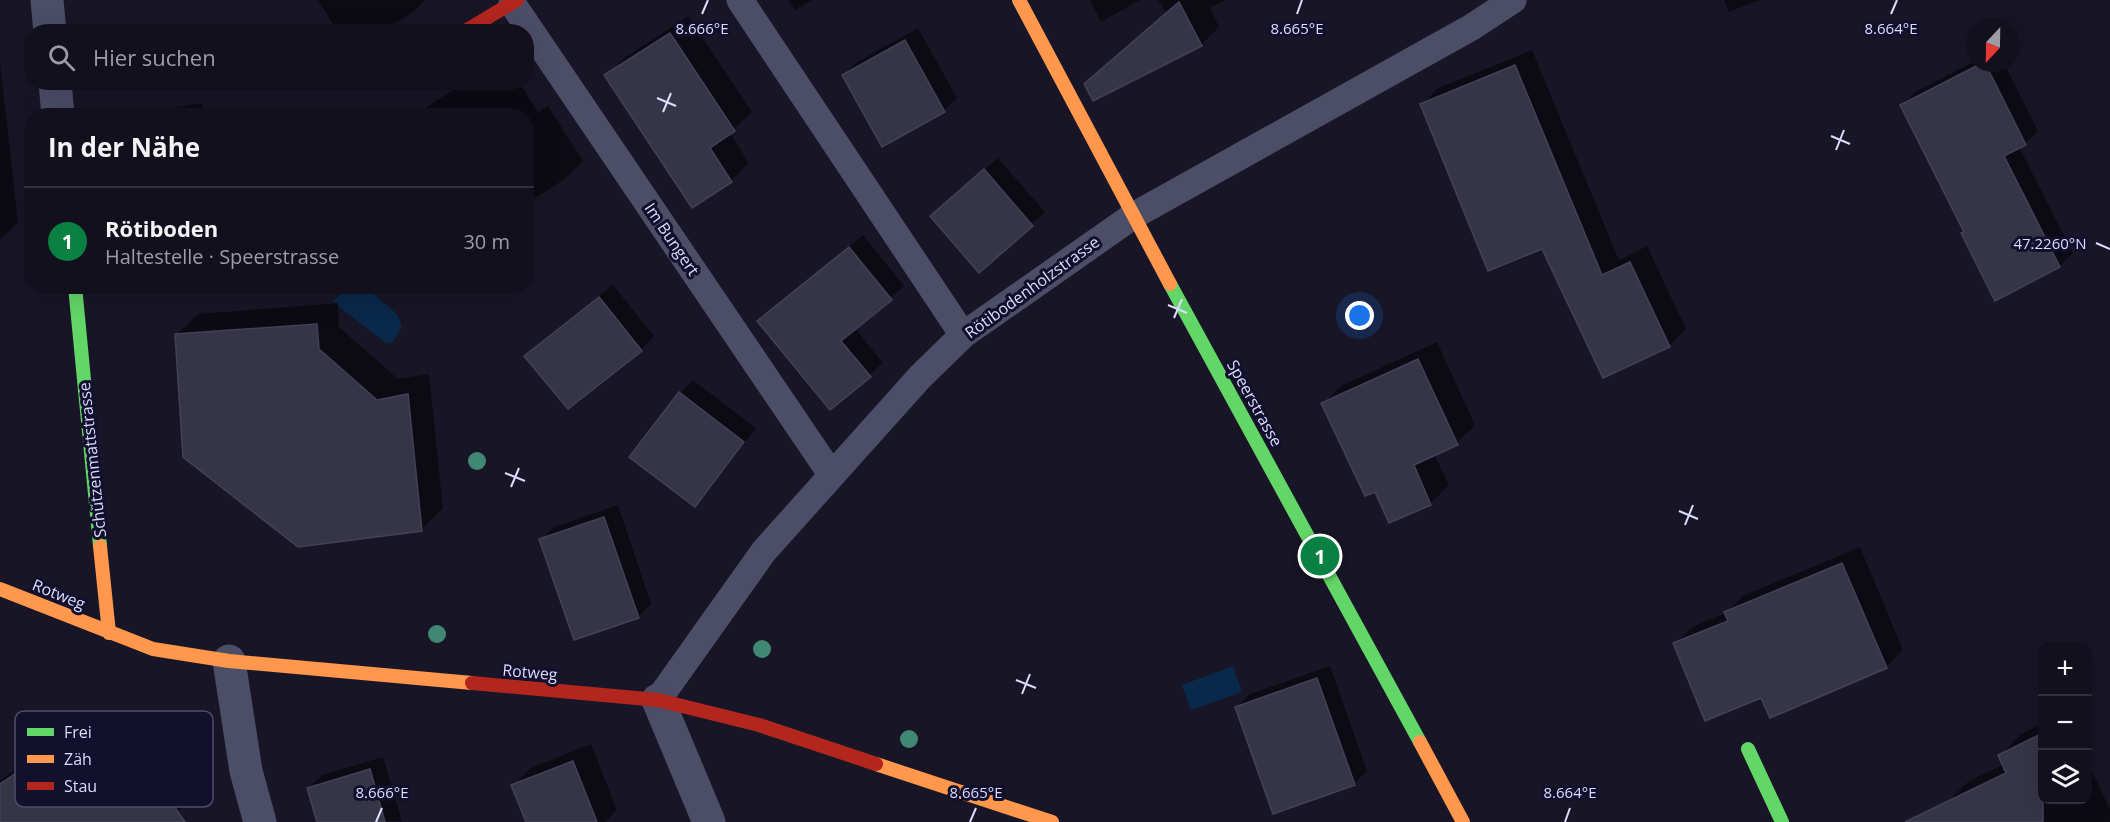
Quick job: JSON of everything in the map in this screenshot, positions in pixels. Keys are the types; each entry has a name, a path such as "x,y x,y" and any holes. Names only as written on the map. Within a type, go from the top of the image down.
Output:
{"street":[{"path":"47,0 49,24"},
{"name":"Speerstrasse","path":"1019,0 1133,216 1463,822"},
{"name":"Im Bungert","path":"477,24 515,2"},
{"path":"56,90 57,108"},
{"name":"Schützenmattstrasse","path":"76,294 109,633"},
{"name":"Rotweg","path":"0,589 153,649 229,661 658,700 759,725 1052,822"},
{"path":"229,661 246,771 260,822"},
{"path":"658,700 709,822"},
{"path":"1748,749 1782,822"}],"lane":[{"path":"740,0 963,335"},
{"name":"Rötibodenholzstrasse","path":"658,700 764,551 920,377 963,335 1133,216 1472,27 1514,0"},
{"name":"Im Bungert","path":"515,2 530,24"},
{"name":"Im Bungert","path":"534,30 831,474"}],"water":[{"path":"340,294 373,294 397,314 402,326 393,342 386,343 333,302"},
{"path":"1233,666 1242,692 1191,710 1182,685"}],"building":[{"path":"1179,2 1202,46 1093,101 1084,84"},
{"path":"670,33 735,131 710,148 732,182 692,208 604,75"},
{"path":"905,40 945,112 882,147 842,75"},
{"path":"1515,65 1602,275 1630,262 1670,347 1603,378 1542,249 1488,271 1420,104"},
{"path":"1966,71 1990,72 2026,145 2004,156 2060,267 1995,301 1961,233 1964,232 1900,105"},
{"path":"984,169 1033,226 979,273 930,216"},
{"path":"849,247 892,300 841,341 871,377 830,410 757,321"},
{"path":"599,297 642,351 568,409 524,356"},
{"path":"317,324 319,349 377,400 408,394 422,531 298,547 183,457 175,334"},
{"path":"1418,359 1458,445 1414,465 1431,505 1389,523 1375,492 1365,496 1321,403"},
{"path":"679,392 744,442 695,507 629,457"},
{"path":"604,517 639,618 574,640 539,539"},
{"path":"1842,563 1887,668 1770,718 1761,698 1705,721 1673,643 1728,621 1724,612"},
{"path":"1317,678 1355,785 1273,814 1235,707"},
{"path":"2038,735 2038,804 2043,804 2043,822 1905,822 2006,773 1998,755"},
{"path":"573,761 597,822 526,822 511,785"},
{"path":"370,769 385,822 317,822 307,788"},
{"path":"15,774 15,807 175,807 185,822 0,822 0,784"}],"traffic: fast":[{"path":"1170,284 1420,742"},
{"path":"76,294 100,546"},
{"path":"1748,749 1782,822"}],"traffic: slow":[{"path":"1019,0 1170,284"},
{"path":"100,546 109,633"},
{"path":"0,589 153,649 229,661 472,683"},
{"path":"1420,742 1463,822"},
{"path":"876,764 1052,822"}],"traffic: jam":[{"path":"477,24 517,0"},
{"path":"472,683 658,700 759,725 876,764"}],"place":[{"name":"Rötiboden","path":"1320,556"}]}
